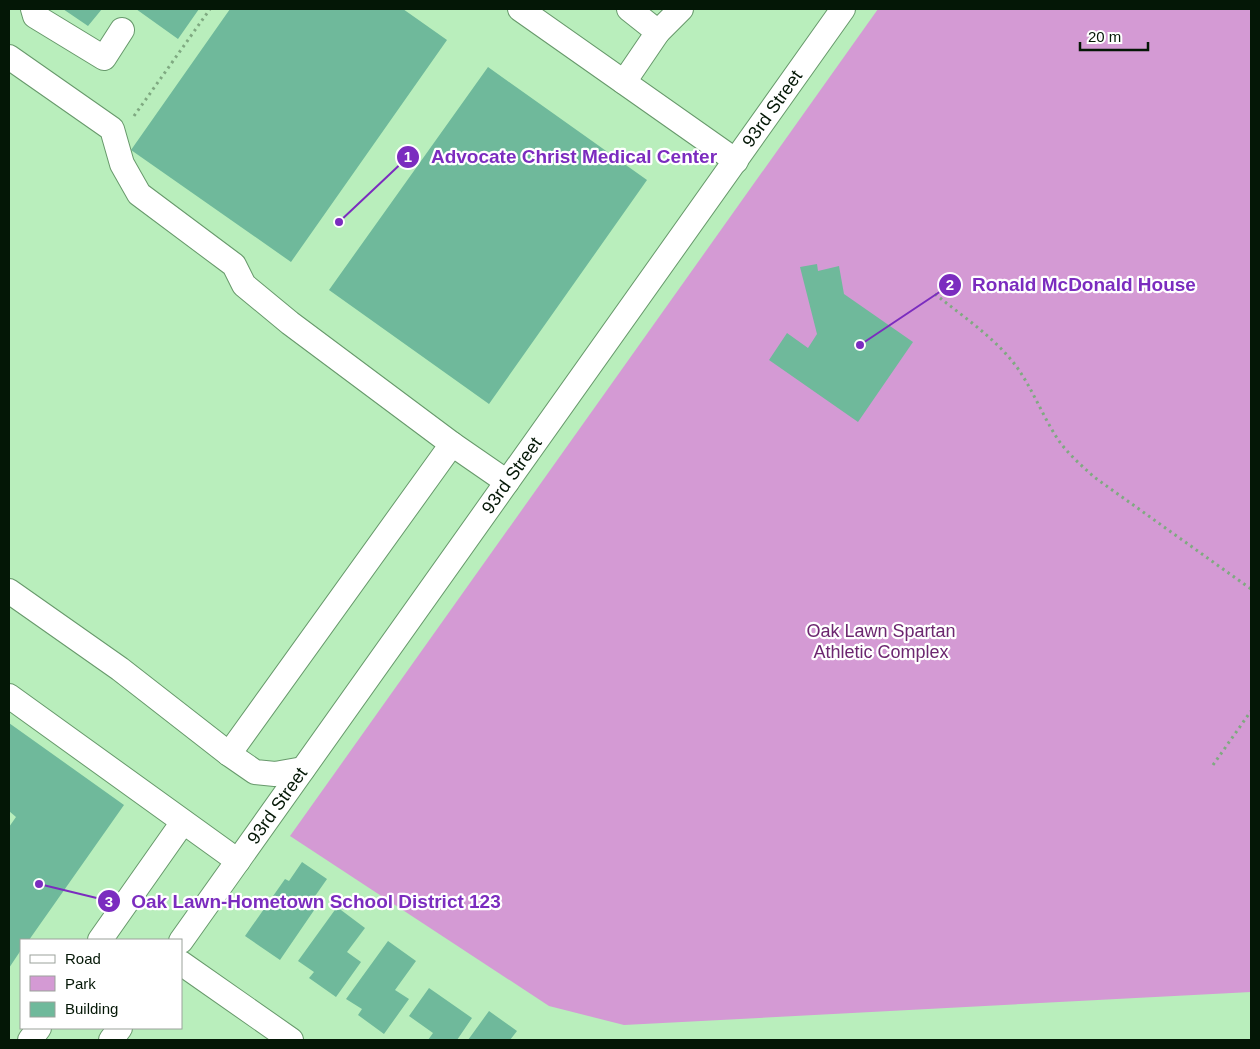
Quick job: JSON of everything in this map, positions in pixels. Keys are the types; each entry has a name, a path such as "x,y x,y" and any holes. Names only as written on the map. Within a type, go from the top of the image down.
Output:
{"street":[{"path":"33,9 36,16 104,58 122,30"},
{"path":"520,9 736,161"},
{"path":"629,9 658,32"},
{"path":"624,82 658,32 681,9"},
{"name":"93rd Street","path":"182,940 843,9"},
{"path":"9,57 112,129 122,164 139,194 234,265 244,285 290,323 452,444 507,482"},
{"path":"234,748 452,444"},
{"path":"9,591 234,748 255,772 274,774 303,769"},
{"path":"9,696 238,861"},
{"path":"101,939 183,822"},
{"path":"182,964 291,1040"},
{"path":"30,1040 38,1029"},
{"path":"111,1040 119,1029"}],"path":[{"path":"134,116 210,9"},
{"path":"935,294 979,328 1013,362 1058,438 1075,460 1094,477 1251,589"},
{"path":"1213,765 1251,711"}],"green space":[{"name":"Oak Lawn Spartan Athletic Complex","path":"878,9 1251,9 1251,992 624,1025 549,1006 290,836"}],"building":[{"path":"63,9 102,9 88,26"},
{"path":"136,9 199,9 178,39"},
{"path":"230,9 403,9 447,40 291,262 131,150"},
{"path":"488,67 647,180 489,404 329,290"},
{"path":"817,264 818,271 839,266 844,294 913,342 858,422 769,360 787,333 808,348 817,334 800,267"},
{"path":"9,723 124,805 30,939 20,939 20,952 9,968 9,827 16,817 9,811"},
{"path":"302,862 327,879 313,899 319,903 280,960 245,936 285,879 289,881"},
{"path":"337,907 365,928 347,952 361,962 336,997 309,978 314,972 298,961"},
{"path":"388,941 416,961 395,990 409,999 384,1034 358,1015 362,1009 346,999"},
{"path":"429,988 472,1018 457,1040 428,1040 433,1033 409,1016"},
{"path":"489,1011 517,1031 510,1040 468,1040"}],"place":[{"name":"Advocate Christ Medical Center","path":"339,222"},
{"name":"Ronald McDonald House","path":"860,345"},
{"name":"Oak Lawn-Hometown School District 123","path":"39,884"}]}
